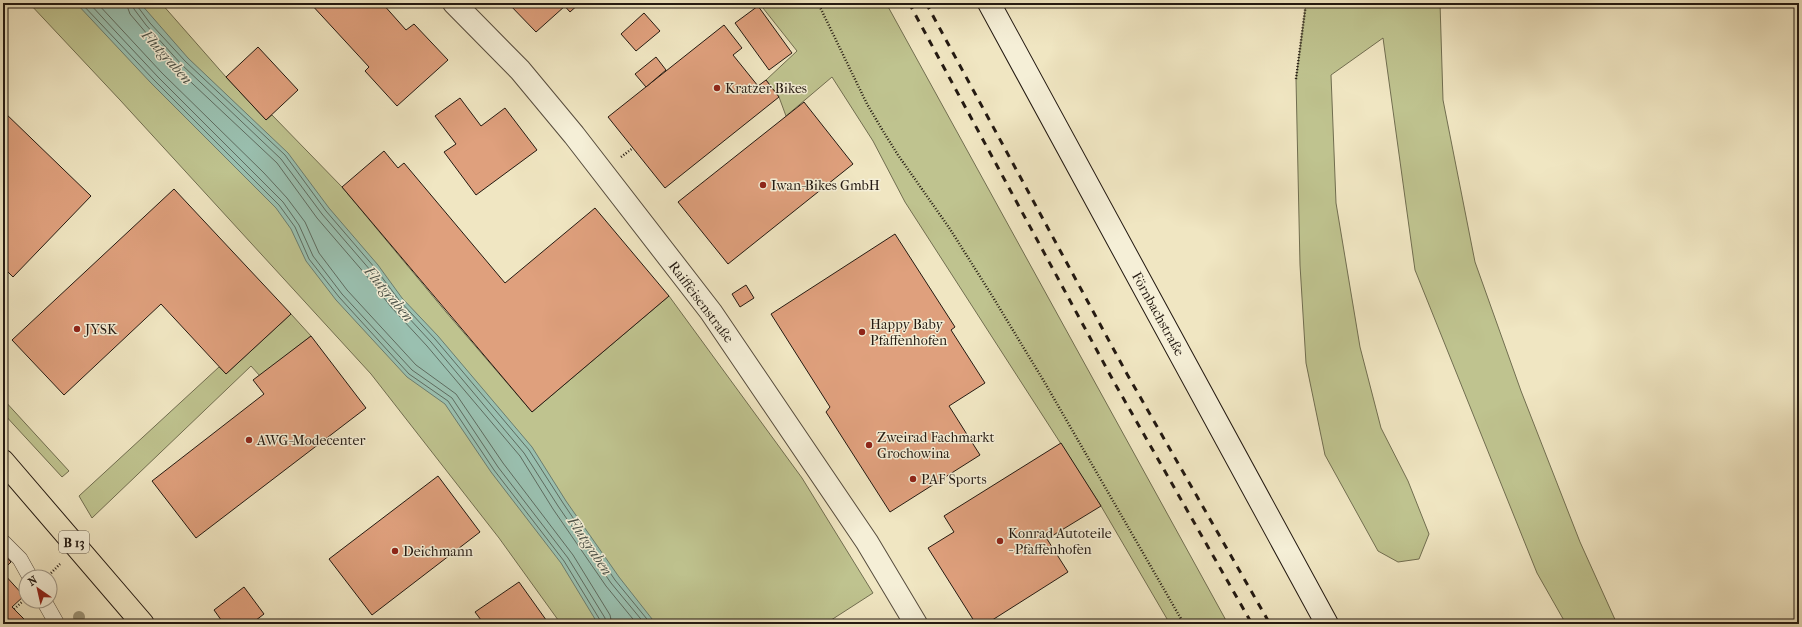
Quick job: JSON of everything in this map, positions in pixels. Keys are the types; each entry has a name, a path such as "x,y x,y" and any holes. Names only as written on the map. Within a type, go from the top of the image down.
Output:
{"main road":[{"name":"B 13","path":"3,462 137,622"}],"street":[{"name":"Raiffeisenstraße","path":"454,3 520,70 574,135 710,312 867,542 916,624"},
{"name":"Förnbachstraße","path":"988,3 1327,624"}],"lane":[{"path":"3,542 20,559 26,569"},
{"path":"49,609 57,624"}],"path":[{"path":"818,3 875,118 898,155 950,229 998,307 1045,384 1184,624"},
{"path":"1296,79 1306,3"},
{"path":"14,609 18,605"}],"green space":[{"path":"29,3 161,3 266,120 272,115 342,187 532,412 669,296 802,478 873,593 825,624 561,624 499,538 371,374"},
{"path":"759,3 886,3 1228,624 1170,624 1101,506 905,202 873,141 832,77 786,116 779,97 766,80 797,51"},
{"path":"1306,3 1440,3 1443,100 1475,262 1521,391 1580,542 1617,624 1566,624 1537,573 1415,270 1383,38 1331,75 1336,203 1360,347 1381,428 1408,481 1429,534 1419,559 1398,562 1378,551 1325,455 1306,363 1300,265 1296,79"},
{"path":"291,314 311,336 260,376 251,366 92,518 79,496 219,367 226,374"},
{"path":"3,399 69,471 62,477 3,413"}],"water":[{"name":"Flutgraben","path":"76,3 140,3 188,58 288,153 329,208 378,265 402,298 438,336 532,447 566,501 619,577 656,624 598,624 561,563 491,472 445,404 407,377 336,300 306,261 291,229 276,208 151,83"}],"building":[{"path":"310,3 382,3 406,30 414,24 448,60 397,106 365,71 369,67"},
{"path":"508,3 562,3 565,6 536,32"},
{"path":"562,3 580,3 570,12"},
{"path":"758,6 792,53 769,70 735,23"},
{"path":"644,13 660,31 636,51 621,34"},
{"path":"724,25 742,48 733,55 758,86 766,80 779,97 665,188 608,117"},
{"path":"258,47 298,90 266,120 226,77"},
{"path":"656,57 666,70 646,87 635,74"},
{"path":"460,98 481,126 505,108 537,150 476,195 444,152 456,144 435,116"},
{"path":"804,102 853,164 728,264 678,202"},
{"path":"3,111 91,196 13,277 3,267"},
{"path":"384,151 398,168 404,163 505,283 595,208 669,296 532,412 342,187"},
{"path":"174,189 291,314 226,374 161,304 64,395 12,340"},
{"path":"895,234 955,327 951,330 985,383 949,406 980,455 890,512 826,412 830,407 771,314"},
{"path":"746,285 754,298 740,307 732,294"},
{"path":"311,336 366,408 196,538 152,481 264,394 253,380"},
{"path":"1061,443 1101,506 1047,539 1068,572 986,624 976,624 928,548 954,532 944,516"},
{"path":"438,476 480,532 372,615 329,559"},
{"path":"3,553 11,562 3,570"},
{"path":"3,573 18,589 18,602 12,607 29,624 3,624"},
{"path":"519,582 549,624 484,624 475,612"},
{"path":"244,587 264,614 251,624 224,624 214,610"}],"railway":[{"path":"909,3 1114,382 1252,624"},
{"path":"926,3 1127,374 1270,624"}],"place":[{"name":"Kratzer Bikes","path":"717,88"},
{"name":"Iwan-Bikes GmbH","path":"763,185"},
{"name":"JYSK","path":"77,329"},
{"name":"Happy Baby Pfaffenhofen","path":"862,332"},
{"name":"AWG-Modecenter","path":"249,440"},
{"name":"Zweirad Fachmarkt Grochowina","path":"869,445"},
{"name":"PAF Sports","path":"913,479"},
{"name":"Konrad Autoteile - Pfaffenhofen","path":"1000,541"},
{"name":"Deichmann","path":"395,551"}]}
